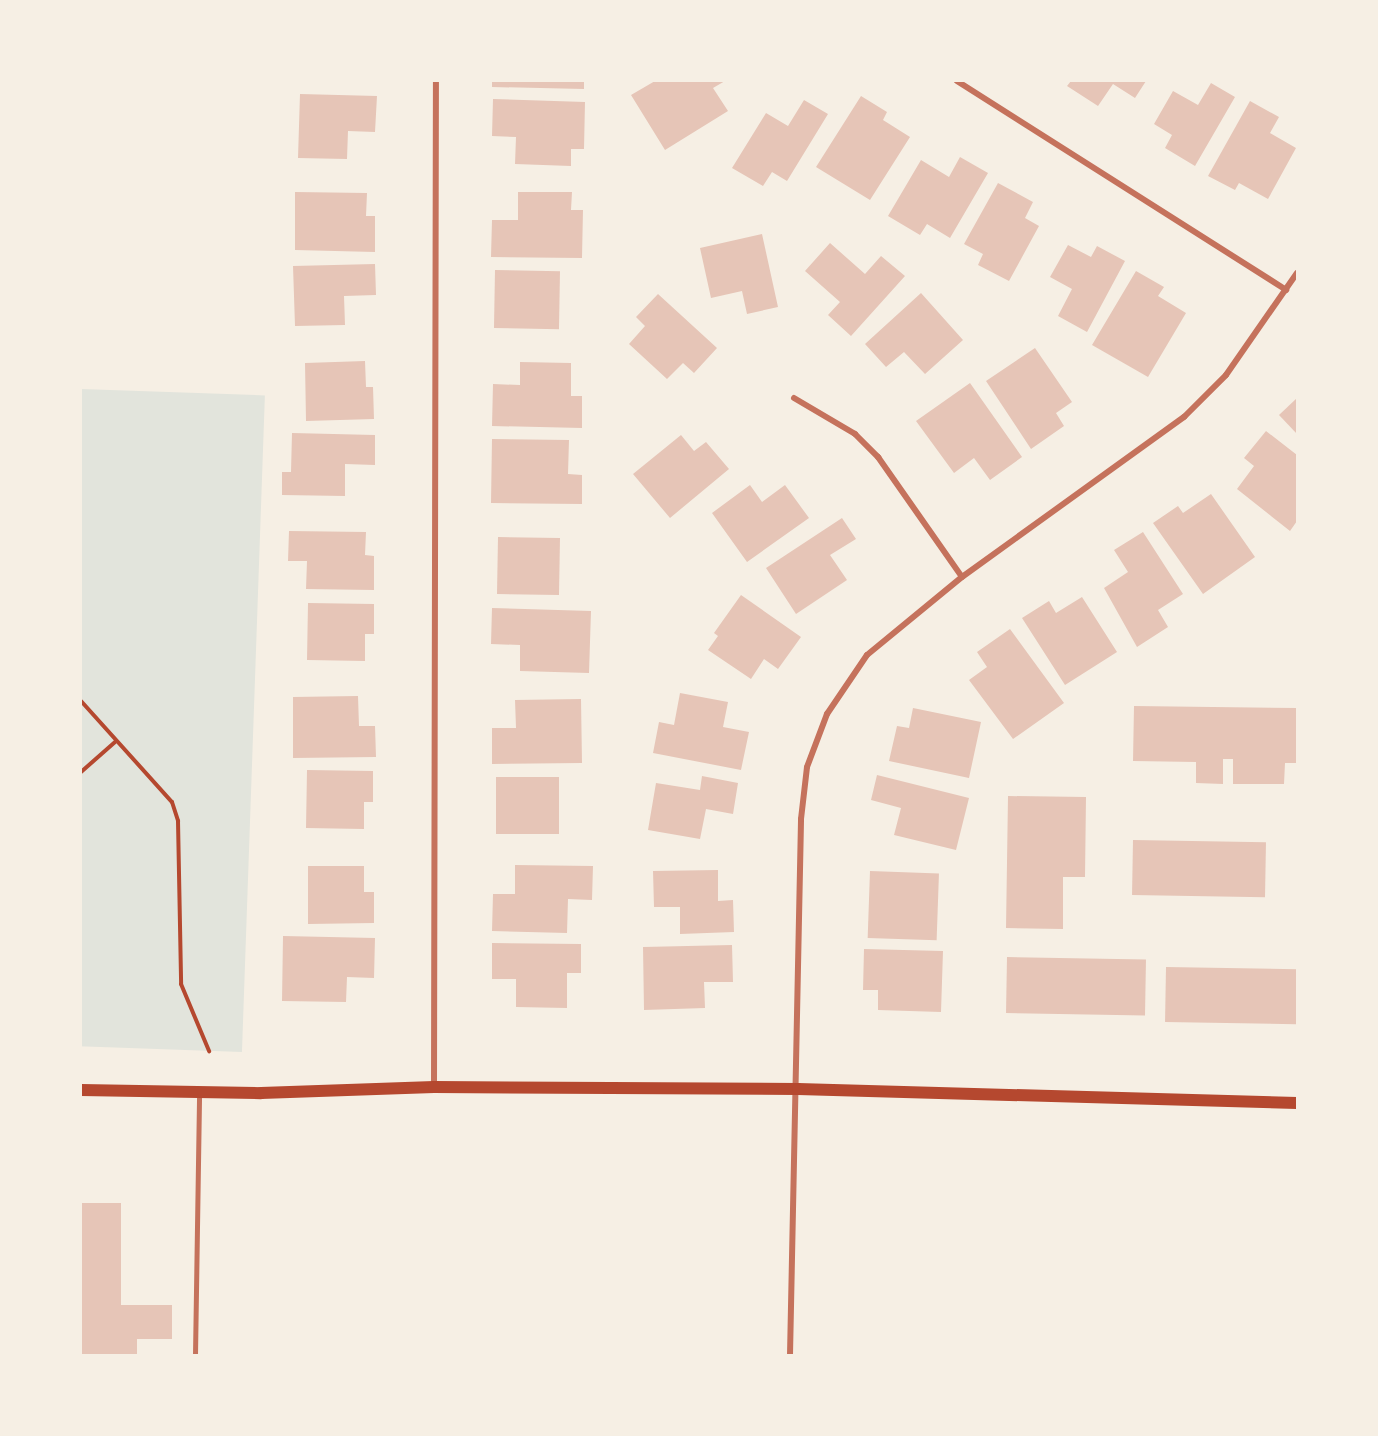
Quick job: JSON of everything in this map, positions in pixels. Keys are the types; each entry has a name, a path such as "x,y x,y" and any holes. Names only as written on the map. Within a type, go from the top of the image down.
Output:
{"main road":[{"path":"81,1090 199,1092 434,1087 798,1089 1297,1103"}],"street":[{"path":"434,1087 436,81"},
{"path":"957,81 1286,290"},
{"path":"790,1355 798,1089 801,819 807,767 827,714 867,655 962,577 1184,417 1226,375 1297,273"},
{"path":"794,398 855,434 878,458 962,577"}],"lane":[{"path":"195,1355 199,1092"}],"path":[{"path":"81,700 115,742 172,802 178,822 181,984 209,1051"},
{"path":"81,772 115,742"}],"shaded area":[{"path":"81,389 265,395 242,1052 81,1046"}],"building":[{"path":"492,81 584,81 584,89 492,87"},
{"path":"655,81 725,81 713,88 728,111 665,150 631,95"},
{"path":"1071,81 1146,81 1135,98 1113,84 1098,106 1067,86"},
{"path":"1211,83 1235,97 1195,166 1165,148 1172,135 1154,124 1173,91 1198,105"},
{"path":"300,94 377,96 375,132 348,131 347,159 298,158"},
{"path":"861,96 887,112 883,120 910,137 870,200 816,167"},
{"path":"493,99 585,102 584,149 571,149 571,166 515,164 516,137 492,136"},
{"path":"804,100 828,114 787,181 772,172 763,186 732,168 766,113 788,126"},
{"path":"1250,101 1279,117 1270,133 1296,148 1268,199 1239,183 1235,190 1208,176"},
{"path":"960,157 988,173 950,238 927,224 920,235 888,216 921,160 949,177"},
{"path":"998,183 1033,202 1025,218 1039,226 1009,281 978,265 983,254 964,244"},
{"path":"295,192 367,193 366,216 375,216 375,252 295,250"},
{"path":"518,192 572,192 571,210 583,210 582,258 491,257 492,220 518,220"},
{"path":"762,234 778,307 747,314 742,291 711,298 700,248"},
{"path":"830,243 865,274 881,256 905,276 851,336 828,315 840,302 805,271"},
{"path":"1068,245 1091,257 1097,246 1125,261 1087,332 1058,316 1072,289 1050,277"},
{"path":"375,264 376,295 344,296 345,325 295,326 293,266"},
{"path":"495,270 560,271 559,329 494,328"},
{"path":"1136,271 1164,287 1158,296 1186,313 1148,377 1092,345"},
{"path":"921,293 963,340 925,374 904,352 886,367 865,344"},
{"path":"658,294 717,348 694,373 683,363 667,379 629,344 645,326 636,317"},
{"path":"1035,348 1072,402 1056,413 1064,426 1031,449 986,381"},
{"path":"365,361 366,387 373,387 374,419 306,421 305,363"},
{"path":"520,362 571,363 571,396 582,396 582,428 492,426 493,384 520,385"},
{"path":"970,383 1022,457 990,480 974,458 954,473 916,421"},
{"path":"1297,398 1297,434 1279,415"},
{"path":"1266,431 1297,455 1297,521 1290,531 1237,489 1254,466 1244,458"},
{"path":"292,433 375,435 375,465 345,464 345,496 282,495 282,472 291,472"},
{"path":"681,435 694,451 706,442 729,469 670,518 633,474"},
{"path":"492,439 569,440 568,474 582,475 582,504 491,503"},
{"path":"750,485 762,502 785,485 809,518 747,562 712,513"},
{"path":"1211,494 1255,557 1203,594 1153,523 1178,506 1183,513"},
{"path":"842,518 856,539 830,555 847,580 796,614 766,568"},
{"path":"289,531 366,532 365,555 374,556 374,590 306,589 307,561 288,561"},
{"path":"1143,532 1183,594 1158,610 1168,627 1137,647 1104,588 1128,572 1114,550"},
{"path":"498,537 560,538 559,595 497,594"},
{"path":"741,595 801,637 778,669 764,659 751,679 708,650 718,636 714,633"},
{"path":"1082,597 1117,652 1065,685 1022,618 1049,601 1056,613"},
{"path":"308,603 374,604 374,634 365,634 365,661 307,660"},
{"path":"492,608 591,611 589,673 520,671 520,645 491,644"},
{"path":"1010,629 1064,703 1013,739 969,680 987,667 977,652"},
{"path":"680,693 728,702 723,727 749,732 741,770 653,753 659,722 674,725"},
{"path":"358,696 359,726 375,726 376,757 293,758 293,697"},
{"path":"581,699 582,763 492,764 492,728 516,728 515,700"},
{"path":"1134,706 1297,708 1297,763 1285,763 1284,784 1233,784 1233,759 1223,759 1223,784 1196,783 1196,762 1133,761"},
{"path":"913,708 981,722 969,778 889,761 897,726 909,728"},
{"path":"307,770 373,771 373,802 364,802 364,829 306,828"},
{"path":"877,775 969,798 956,850 894,835 901,808 871,800"},
{"path":"702,776 738,783 733,814 706,809 700,839 648,830 656,783 700,790"},
{"path":"496,777 559,777 559,834 496,834"},
{"path":"1008,796 1086,797 1085,877 1063,877 1063,929 1006,928"},
{"path":"1133,840 1266,842 1265,897 1132,895"},
{"path":"515,865 593,866 592,900 568,899 567,933 492,931 493,894 515,894"},
{"path":"308,866 364,866 364,892 374,892 374,923 308,924"},
{"path":"718,870 718,901 733,900 734,932 680,934 680,907 654,907 653,871"},
{"path":"870,871 939,873 937,940 868,938"},
{"path":"283,936 375,938 374,978 347,977 346,1002 282,1001"},
{"path":"492,943 581,944 581,973 567,973 567,1008 516,1007 516,979 492,979"},
{"path":"732,945 733,982 704,982 705,1008 644,1010 643,947"},
{"path":"864,949 943,951 941,1012 878,1010 878,990 863,990"},
{"path":"1007,957 1146,959 1145,1015 1006,1013"},
{"path":"1166,967 1297,969 1296,1024 1165,1022"},
{"path":"81,1203 121,1203 121,1305 172,1305 172,1339 137,1339 137,1355 81,1355"}]}
